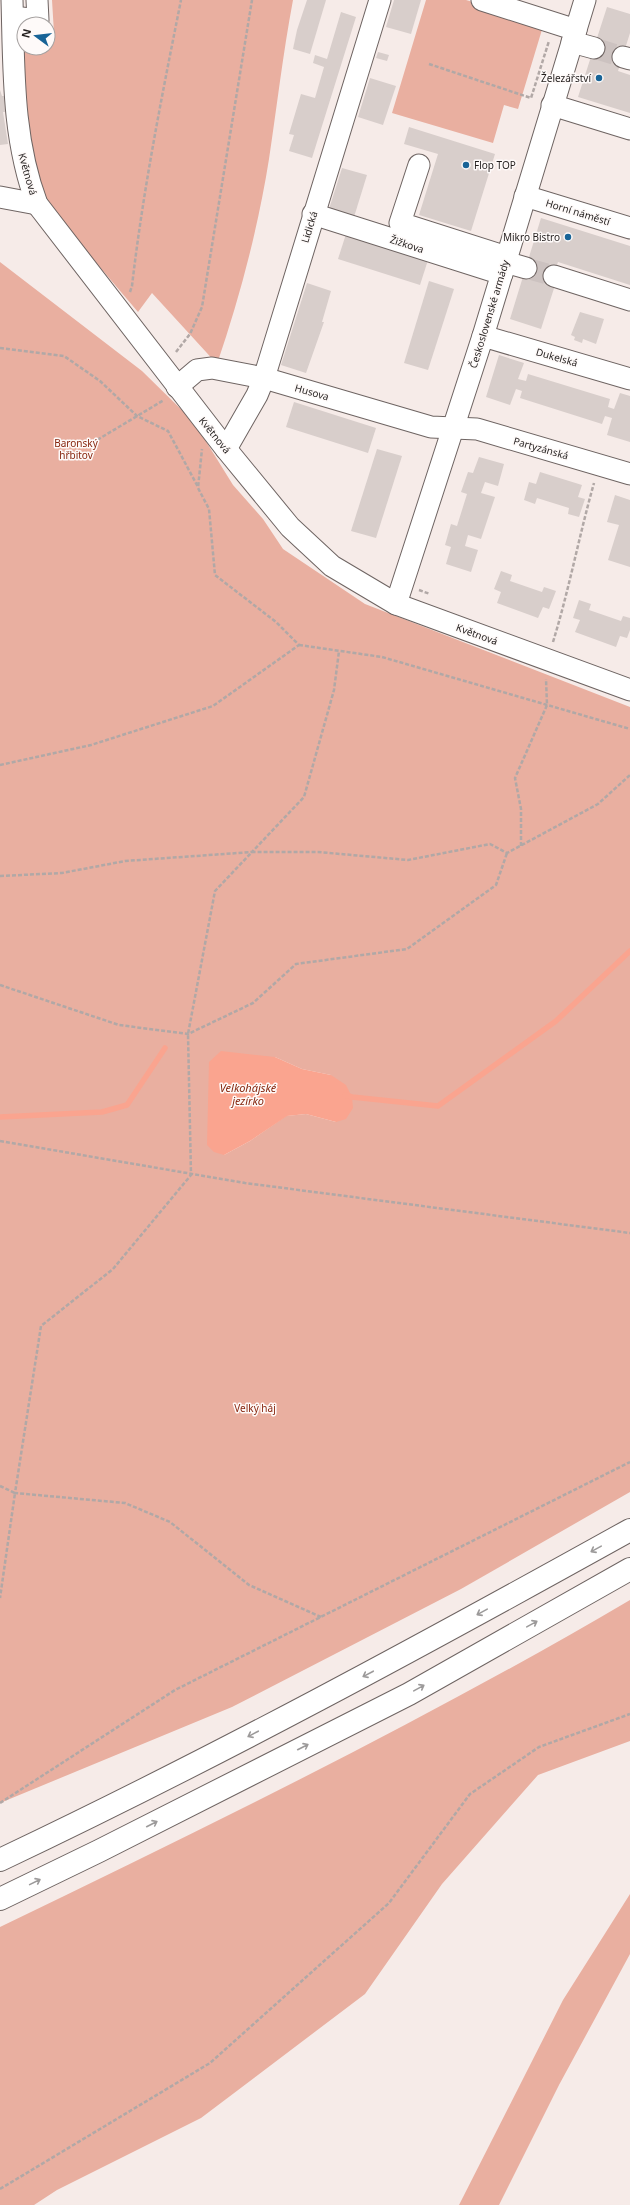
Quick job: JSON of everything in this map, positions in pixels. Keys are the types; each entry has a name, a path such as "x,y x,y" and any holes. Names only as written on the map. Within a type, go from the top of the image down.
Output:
{"highway":[{"path":"0,1860 91,1816 388,1664 630,1530"},
{"path":"0,1899 99,1851 409,1694 630,1569"}],"street":[{"path":"12,8 38,20 37,0"},
{"name":"Lidická","path":"226,449 257,396 264,378 313,214 380,0"},
{"path":"482,0 554,23 594,48"},
{"name":"Československé armády","path":"396,604 483,336 585,0"},
{"name":"Květnová","path":"12,8 16,110 20,146 27,179 37,204 177,387 290,527 332,566 396,604 555,650 630,690"},
{"path":"552,105 630,129"},
{"name":"Žižkova","path":"419,165 400,223 504,264"},
{"path":"0,196 37,204"},
{"name":"Horní náměstí","path":"525,196 630,228"},
{"name":"Žižkova","path":"313,214 504,264"},
{"path":"504,264 526,268"},
{"path":"554,276 630,300"},
{"name":"Dukelská","path":"483,336 630,379"},
{"name":"Husova","path":"177,387 197,370 212,368 264,378 431,427 452,428"},
{"name":"Partyzánská","path":"452,428 477,429 630,474"}],"path":[{"path":"120,313 132,286 150,158 181,0"},
{"path":"163,369 190,334 202,307 252,0"},
{"path":"429,64 531,98 554,23"},
{"path":"0,348 64,356 100,381 137,416 168,431 208,509 215,575 276,622 299,645 382,657 630,729"},
{"path":"87,446 163,401 177,387"},
{"path":"198,488 205,422"},
{"path":"521,846 521,808 515,778 547,705 545,680 555,650 584,518 595,481"},
{"path":"416,585 416,589 437,597"},
{"path":"546,640 555,650"},
{"path":"0,765 92,745 213,706 299,645"},
{"path":"0,1598 42,1326 113,1268 191,1175 188,1034 215,891 304,797 334,690 339,651"},
{"path":"0,986 119,1025 188,1034 254,1003 296,964 407,948 496,885 508,853 598,804 630,775"},
{"path":"0,876 62,873 125,861 252,852 318,852 408,860 490,844 508,853"},
{"path":"0,1141 191,1175 630,1234"},
{"path":"0,1803 174,1690 630,1462"},
{"path":"0,1486 15,1493 125,1503 170,1522 249,1585 321,1617"},
{"path":"0,2189 210,2063 389,1903 470,1794 539,1747 630,1714"}],"green space":[{"path":"52,0 293,0 265,185 241,288 217,364 152,293 138,312 48,206 38,189 21,75 21,56 56,56 56,16 53,16"},
{"path":"426,0 466,0 544,23 518,109 504,105 493,143 392,113"},
{"name":"Velký háj","path":"0,262 142,371 194,422 233,485 263,519 283,549 365,604 630,707 630,1492 461,1589 232,1707 0,1803","holes":["275,1057 302,1069 331,1075 336,1122 306,1114 286,1116 250,1141 224,1155"]},
{"path":"630,1600 630,1741 538,1775 442,1884 365,1994 201,2118 57,2190 34,2205 0,2205 0,1927 239,1810 397,1729"},
{"path":"630,1894 630,1954 559,2085 499,2205 459,2205 563,2000"}],"water":[{"name":"Velkohájské jezírko","path":"221,1051 275,1057 302,1069 331,1075 346,1085 352,1097 353,1108 346,1119 336,1122 306,1114 287,1116 250,1141 224,1155 214,1152 207,1145 209,1062"}],"building":[{"path":"307,0 326,0 310,54 293,49 297,30"},
{"path":"394,0 421,0 411,34 386,27"},
{"path":"607,7 630,14 630,33 618,71 630,75 630,113 578,97"},
{"path":"341,12 356,17 312,158 289,151 294,135 289,134 301,94 315,98 324,67 313,63 315,55 327,59"},
{"path":"378,52 389,55 387,61 376,58"},
{"path":"370,78 396,86 383,125 358,117"},
{"path":"0,90 2,96 4,96 5,112 3,112 8,144 0,145"},
{"path":"409,127 495,154 471,231 419,215 438,154 404,144"},
{"path":"342,168 367,175 354,217 329,209"},
{"path":"541,218 630,246 630,285 558,262 552,281 556,282 541,329 510,319"},
{"path":"346,234 428,260 420,285 338,259"},
{"path":"429,281 454,289 428,370 404,363"},
{"path":"307,283 331,291 322,322 324,322 306,373 281,365"},
{"path":"580,312 604,319 596,344 583,339 582,343 574,340 575,337 571,335"},
{"path":"499,355 524,363 518,379 526,381 528,374 610,399 608,407 614,409 620,393 630,396 630,442 607,435 612,418 605,416 602,424 520,398 522,391 516,389 510,405 486,397"},
{"path":"294,402 376,428 368,453 286,427"},
{"path":"377,449 402,456 376,538 351,531"},
{"path":"479,457 504,464 498,486 485,482 481,493 495,497 481,539 468,535 465,546 478,550 471,572 446,564 451,547 445,545 451,524 457,526 467,494 461,492 468,472 473,473"},
{"path":"540,472 582,485 578,497 585,499 579,517 568,514 569,508 537,498 535,504 524,500 529,482 536,484"},
{"path":"615,495 630,500 630,567 608,560 619,525 607,522"},
{"path":"501,571 512,575 510,581 542,592 544,587 556,591 549,609 543,607 538,618 497,603 501,592 494,589"},
{"path":"579,600 591,604 589,610 621,621 623,616 630,618 630,630 627,638 620,636 616,647 575,632 580,620 573,618"}],"waterway":[{"path":"345,1095 438,1106 556,1021 630,951"},
{"path":"0,1117 102,1112 127,1105 165,1048"}],"tunnel":[{"path":"594,48 623,57"},
{"path":"526,268 554,276"}],"place":[{"name":"Železářství","path":"599,78"},
{"name":"Flop TOP","path":"466,165"},
{"name":"Mikro Bistro","path":"568,237"}],"park label":[{"name":"Baronský hřbitov","path":"76,448"}]}
